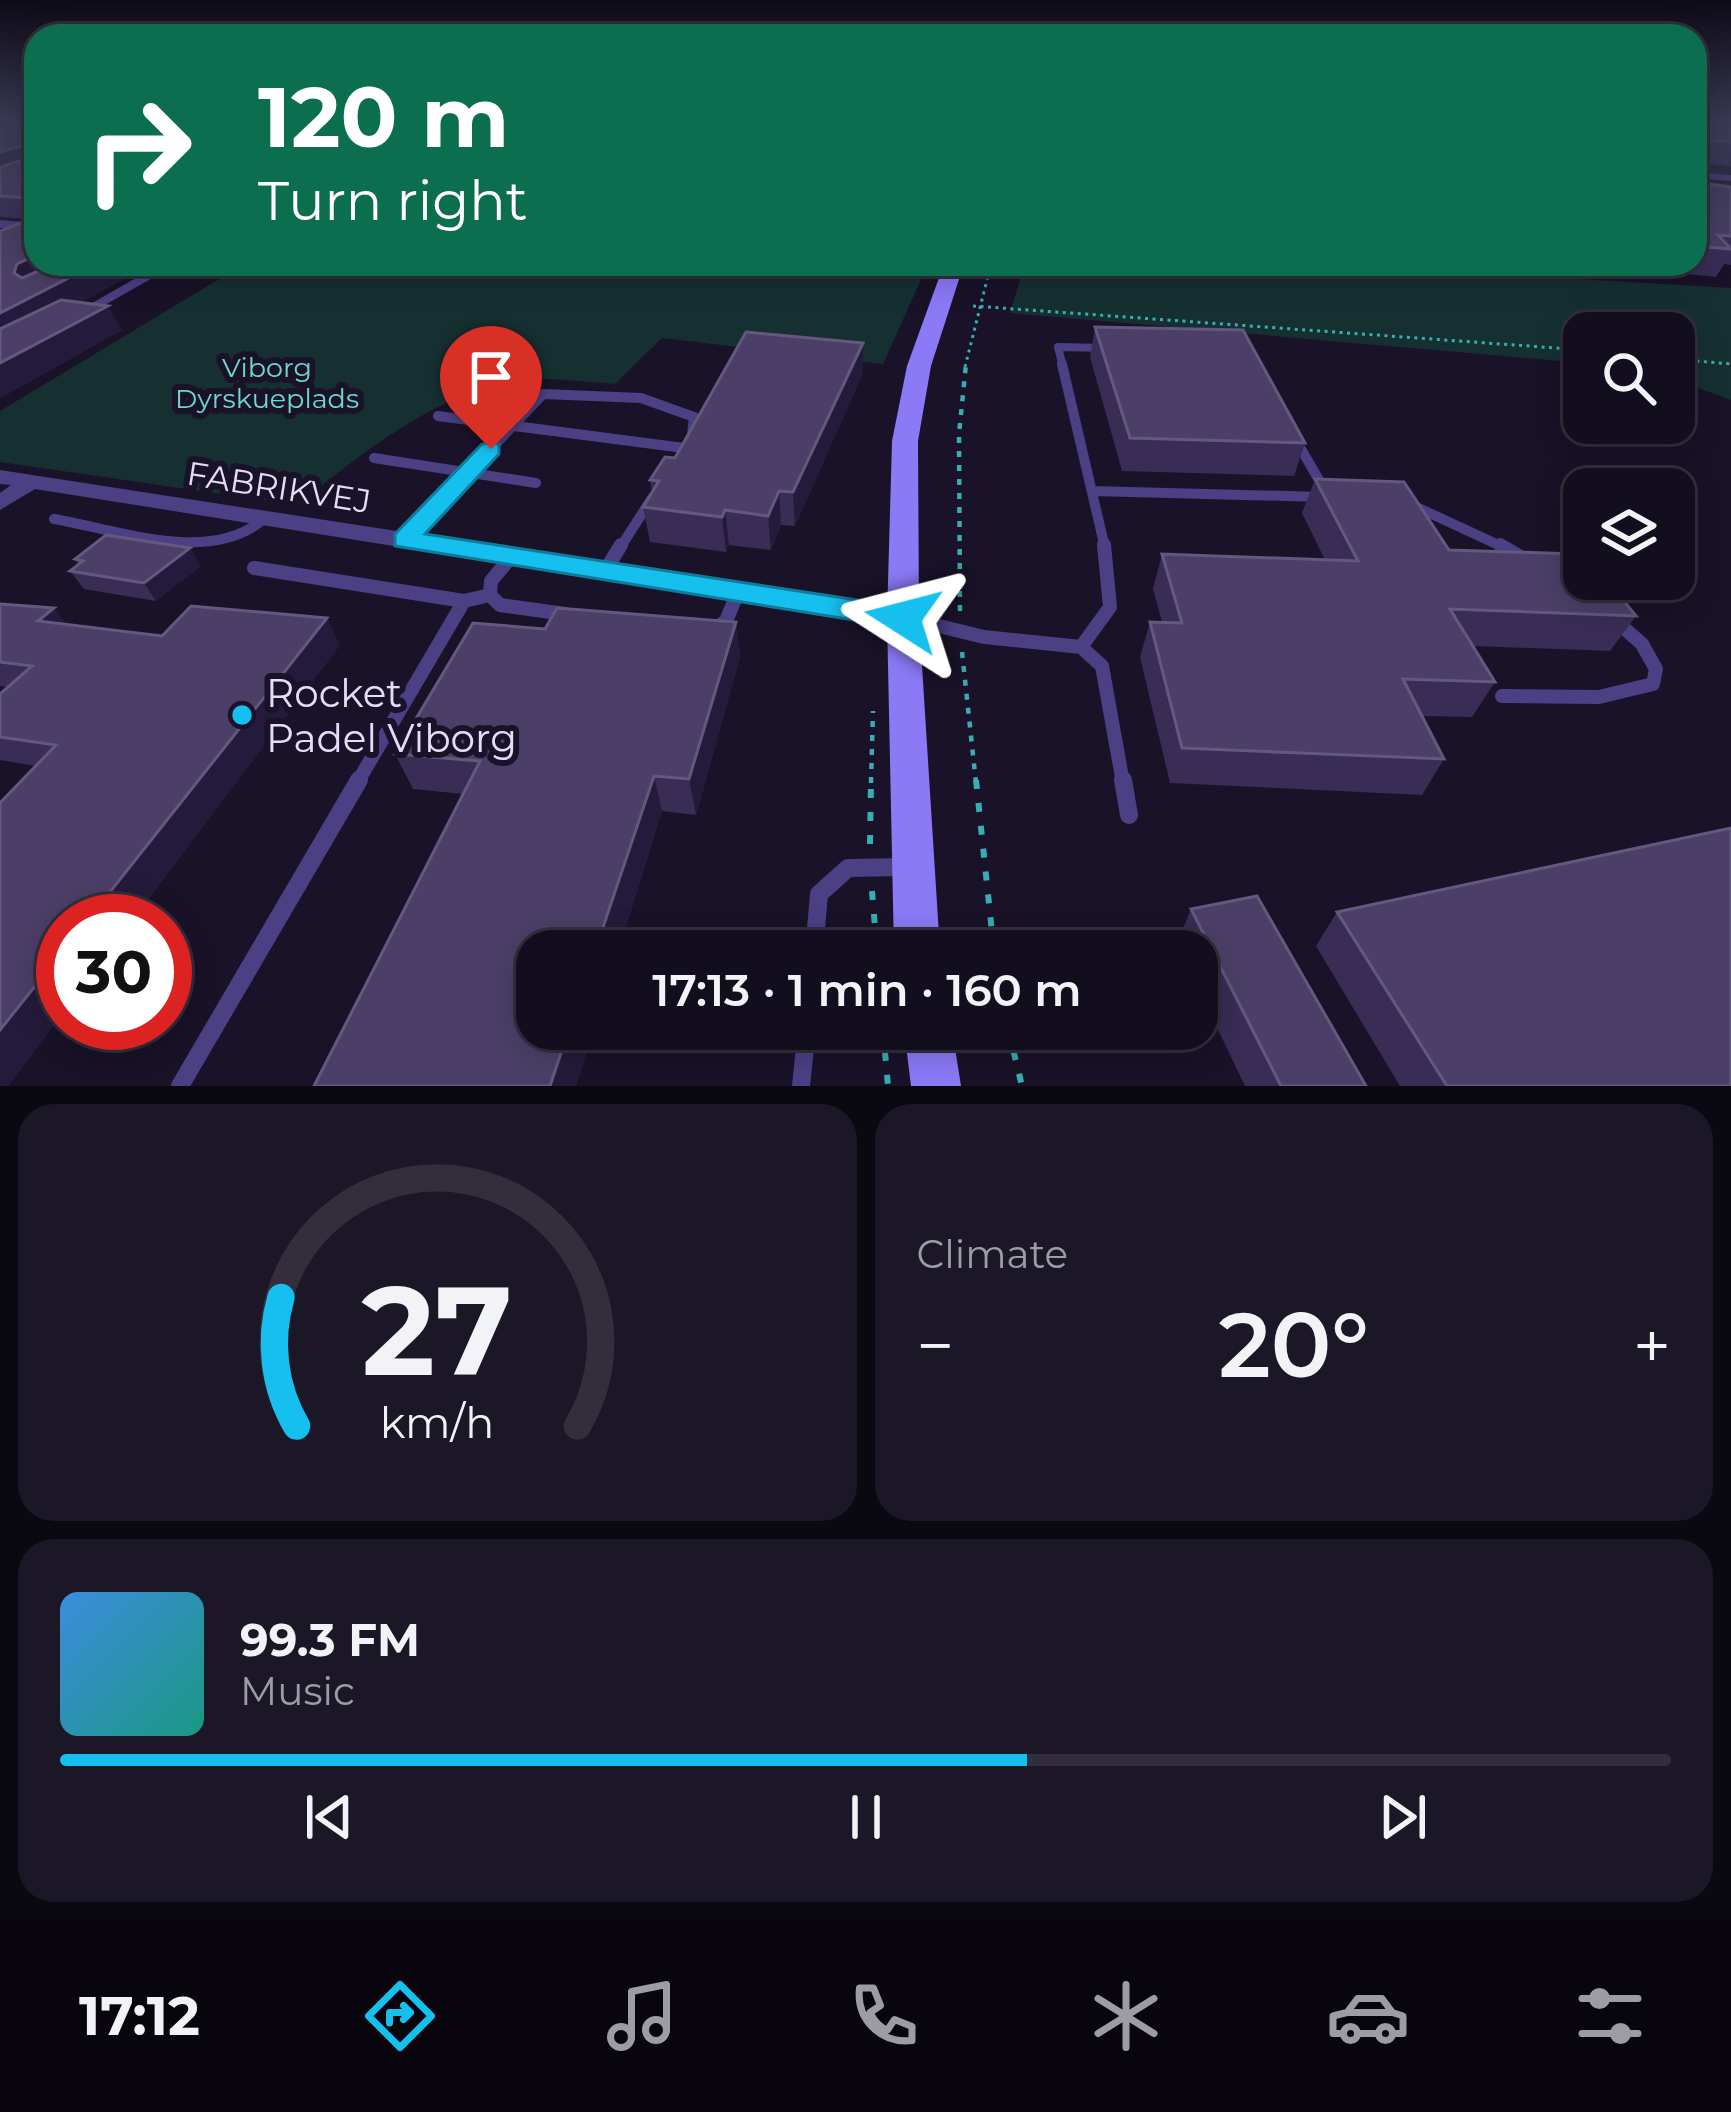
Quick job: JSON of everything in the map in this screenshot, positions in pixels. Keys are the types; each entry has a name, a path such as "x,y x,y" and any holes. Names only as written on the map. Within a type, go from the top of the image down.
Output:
{"street":[{"path":"916,930 903,618 905,441 919,366 950,276"},
{"name":"FABRIKVEJ","path":"0,477 903,618"},
{"path":"0,503 31,482"},
{"path":"931,1050 936,1086"}],"lane":[{"path":"79,315 148,276"},
{"path":"1082,647 1110,608 1112,575 1058,347 1128,349"},
{"path":"405,540 543,394 590,393 676,405 694,416 697,429 673,466"},
{"path":"1282,414 1329,497"},
{"path":"438,416 684,448"},
{"path":"374,458 536,483"},
{"path":"605,571 662,483"},
{"path":"1092,491 1347,497"},
{"path":"1400,502 1463,525 1534,564"},
{"path":"54,520 212,545 244,536 265,518"},
{"path":"511,556 491,581 490,595 500,605 589,618"},
{"path":"254,568 464,601 490,595"},
{"path":"699,634 726,621 738,592"},
{"path":"180,1086 464,601"},
{"path":"1502,696 1618,694 1653,684 1656,669 1642,644 1604,610"},
{"path":"903,618 984,637 1082,647 1102,666 1129,815"},
{"path":"816,930 819,894 848,868 914,867"},
{"path":"801,1086 805,1050"}],"path":[{"path":"987,276 976,306 1563,348"},
{"path":"1695,360 1731,364"},
{"path":"885,1050 888,1086"},
{"path":"1013,1050 1022,1086"}],"green space":[{"name":"Viborg Dyrskueplads","path":"224,276 923,276 883,364 662,338 615,384 522,380 462,396 402,427 298,505 0,462 0,411"},
{"path":"1021,276 1530,276 1731,288 1731,400 1695,387 1695,312 1563,312 1563,361 1010,313"}],"building":[{"path":"0,169 24,169 24,198 0,196"},
{"path":"1707,184 1731,187 1731,236 1718,235 1731,249 1707,247"},
{"path":"24,222 24,261 14,273 22,278 72,276 0,313 0,231"},
{"path":"61,300 108,306 0,363 0,329"},
{"path":"1095,327 1243,330 1305,443 1130,438"},
{"path":"746,332 863,343 793,492 779,491 768,516 725,510 722,517 643,507 659,481 650,480 665,457 675,458"},
{"path":"1315,479 1404,482 1449,550 1563,554 1563,600 1623,600 1636,616 1450,609 1495,682 1403,679 1444,759 1182,748 1150,622 1182,623 1162,554 1358,561"},
{"path":"106,535 190,548 144,583 70,571 83,561 75,559"},
{"path":"0,604 54,608 38,621 162,636 191,606 327,618 108,894 36,894 36,985 0,1030 0,803 56,745 0,737 0,694 32,666 0,662"},
{"path":"557,608 736,622 689,779 654,776 602,930 516,930 516,1050 562,1050 550,1086 314,1086 480,761 395,754 473,623 545,629"},
{"path":"1731,828 1731,1086 1447,1086 1337,912"},
{"path":"1257,896 1366,1086 1281,1086 1218,962 1218,930 1202,930 1191,909"}],"place":[{"name":"Rocket Padel Viborg","path":"242,715"}],"route":[{"path":"491,449 405,540 903,618"}]}
